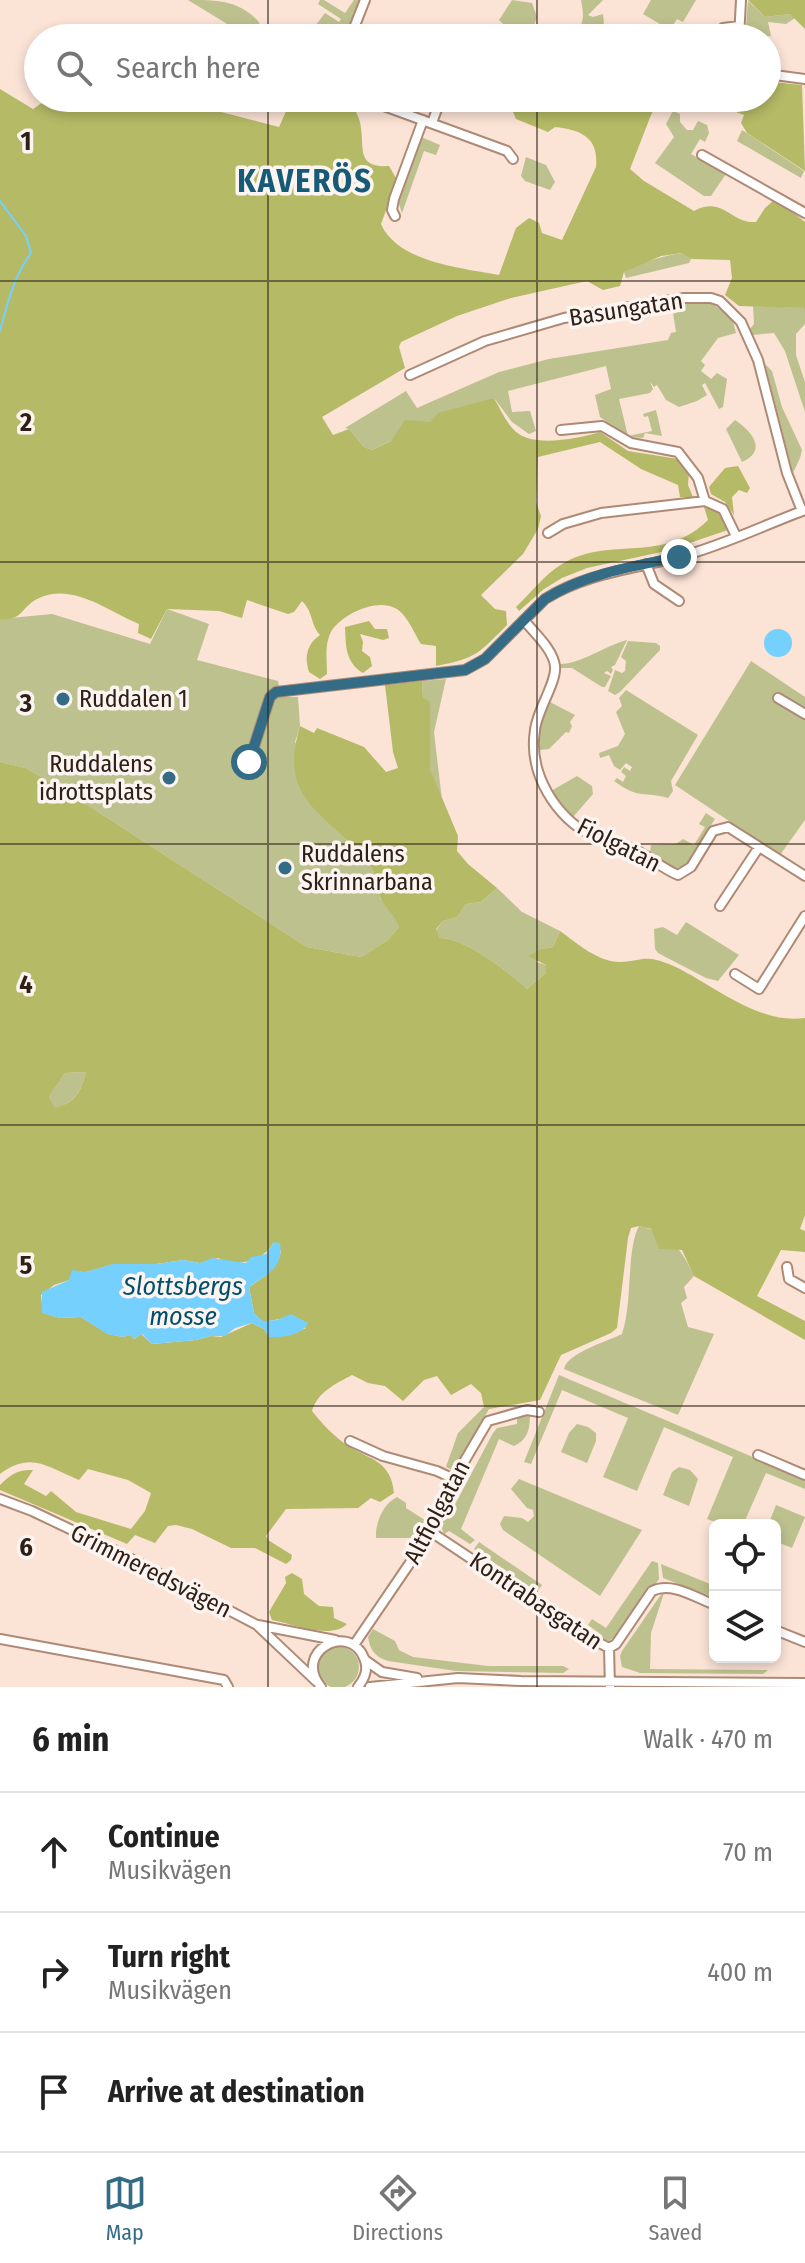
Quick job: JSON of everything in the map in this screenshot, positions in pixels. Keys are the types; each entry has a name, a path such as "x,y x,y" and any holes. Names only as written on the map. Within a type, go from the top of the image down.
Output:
{"street":[{"path":"356,24 365,0"},
{"path":"739,24 741,0"},
{"path":"781,76 805,79"},
{"path":"400,112 507,151 513,159"},
{"path":"395,216 392,210 394,199 433,112"},
{"path":"702,155 805,213"},
{"name":"Basungatan","path":"410,375 485,341 564,318 684,298 720,301 741,322 758,360 787,473 803,510"},
{"path":"561,430 602,426 631,443 678,452 698,478 705,501"},
{"path":"548,533 563,524 601,513 705,501 723,509 736,536"},
{"path":"249,762 270,697 276,692 465,670 485,659 545,599 557,592 598,576 679,557 803,510"},
{"path":"646,564 654,584 679,601"},
{"name":"Fiolgatan","path":"524,620 552,655 555,665 553,681 538,713 534,739 539,773 560,812 597,839 631,848 678,875 691,867 717,828 728,827 805,876"},
{"path":"778,698 805,714"},
{"path":"720,906 759,847"},
{"path":"735,974 759,989 805,916"},
{"path":"787,1267 789,1279 805,1288"},
{"name":"Altfiolgatan","path":"354,1645 431,1532 454,1479 488,1421 527,1410 539,1412"},
{"path":"350,1441 383,1456 429,1468 454,1479"},
{"path":"758,1455 805,1475"},
{"name":"Grimmeredsvägen","path":"0,1499 135,1560 257,1625 318,1685"},
{"name":"Kontrabasgatan","path":"431,1532 609,1648 610,1684"},
{"path":"609,1648 616,1644 652,1591 660,1587 668,1586 709,1603"},
{"name":"Grimmeredsvägen","path":"257,1625 354,1645"},
{"path":"781,1632 805,1642"},
{"path":"0,1639 220,1679 228,1687"},
{"path":"318,1685 312,1667 314,1659 323,1647 337,1641"},
{"path":"354,1645 365,1660 387,1674 430,1680 610,1684 805,1683"},
{"path":"358,1687 366,1671 365,1660"},
{"path":"370,1687 430,1680"}],"green space":[{"path":"188,0 235,5 251,14 259,24 227,24"},
{"path":"324,0 345,13 354,0 360,0 351,24 317,24 325,13 339,22 341,19 318,4"},
{"path":"512,0 532,3 537,17 535,24 503,24 499,20"},
{"path":"581,0 603,0 588,15 603,14 604,23 580,24"},
{"path":"651,0 696,0 683,22 677,19 674,24 660,24 643,14"},
{"path":"748,0 805,0 805,29 790,14 765,17"},
{"path":"748,1 765,17 790,14 795,18 786,24 746,24"},
{"path":"781,83 802,85 805,171 747,133 741,123 744,115 736,112 781,112"},
{"path":"0,89 24,104 24,112 221,112 279,127 286,112 355,112 367,161 389,166 397,180 381,224 389,237 401,247 432,261 499,275 516,228 529,218 539,223 542,233 562,240 596,167 595,149 580,133 555,127 548,132 516,119 513,112 653,112 630,169 644,181 694,211 712,206 740,219 756,222 773,201 805,222 805,312 804,308 739,306 725,295 732,278 730,260 691,259 682,253 661,256 624,272 620,286 603,290 587,281 511,298 457,316 401,342 399,347 405,368 322,417 333,435 349,429 364,447 372,450 391,441 405,420 430,422 438,413 494,398 511,427 527,438 559,440 600,432 628,451 678,459 689,472 688,485 693,497 680,497 678,485 641,469 600,442 538,457 536,502 541,516 538,529 523,554 481,595 495,609 506,611 507,625 483,649 469,657 436,666 436,646 421,644 403,615 387,605 360,609 337,624 328,641 327,674 320,679 309,672 307,661 309,647 320,635 302,601 294,612 288,614 247,600 242,618 219,611 167,609 151,639 138,633 139,624 90,600 63,594 50,594 37,599 17,616 0,619"},
{"path":"675,112 680,114 680,122 687,130 693,130 698,121 707,125 709,133 705,142 700,139 691,154 726,174 711,196 704,196 655,163 674,137 666,124"},
{"path":"742,130 804,171 801,178 737,141"},
{"path":"421,137 440,145 436,155 424,151 402,213 398,201"},
{"path":"526,157 546,165 555,182 550,190 525,181 521,176"},
{"path":"683,253 691,259 689,263 626,278 624,272 638,265"},
{"path":"711,303 732,317 736,333 718,338 701,361 705,365 701,371 711,379 717,373 727,379 723,407 719,409 705,383 702,385 707,395 679,407 666,400 657,385 654,387 650,382 653,389 650,393 619,399 628,436 652,431 648,416 644,417 643,414 656,410 662,436 645,433 643,438 629,437 600,417 595,395 611,389 606,366 508,391 512,412 530,411 536,431 529,434 512,422 494,398 430,422 372,450 364,447 345,428 406,391 417,408 499,372 549,359 668,340 671,333 676,332 672,306"},
{"path":"753,306 805,308 805,324 796,334 796,355 805,382 805,412 785,351 774,333 752,335"},
{"path":"765,364 772,371 782,407 802,450 793,473"},
{"path":"735,420 752,435 756,447 750,457 742,462 726,429"},
{"path":"738,466 750,488 747,493 739,490 732,497 734,515 725,502 711,494 709,487 725,468"},
{"path":"704,507 715,507 728,530 666,551 587,568 544,589 519,611 516,607 556,568 580,556 599,551 655,546 691,534 708,520"},
{"name":"Ruddalens idrottsplats","path":"167,609 209,624 197,660 278,681 281,697 298,697 300,726 295,742 357,851 371,867 380,885 380,898 396,917 399,927 388,940 361,957 307,947 75,797 26,768 0,762 0,619 52,614 150,644"},
{"path":"369,621 375,629 387,629 389,638 383,640 360,634 362,651 370,657 372,666 363,673 350,659 345,627"},
{"path":"627,640 615,665 611,667 611,674 607,671 604,673 611,676 605,687 572,668 559,668 559,664 575,662"},
{"path":"628,641 656,643 660,650 615,695 608,691 615,670 625,671 626,661 621,657"},
{"path":"751,661 805,697 805,820 780,855 675,785"},
{"path":"446,679 434,732 442,800 430,769 430,703 423,697 422,681"},
{"path":"422,681 423,697 430,702 430,769 458,836 457,851 497,888 481,902 466,904 457,917 443,921 436,929 440,938 474,950 527,989 546,973 546,965 528,956 553,947 560,931 604,959 620,962 660,961 752,1009 769,1015 805,1018 805,1215 800,1229 805,1231 805,1252 781,1250 757,1296 805,1321 805,1340 694,1276 682,1250 659,1249 651,1229 631,1228 617,1328 561,1355 540,1400 489,1409 484,1407 481,1393 471,1384 451,1395 437,1376 424,1380 403,1401 385,1386 368,1383 352,1375 323,1393 312,1411 328,1430 348,1446 384,1468 389,1474 394,1493 380,1502 371,1498 358,1508 286,1509 266,1536 292,1555 286,1564 255,1548 231,1548 192,1529 176,1525 168,1526 155,1543 135,1535 127,1544 0,1490 0,1485 11,1476 33,1470 24,1484 46,1496 51,1491 76,1512 131,1529 145,1511 151,1493 128,1480 88,1469 79,1480 48,1466 30,1462 11,1467 0,1474 0,762 26,768 75,797 307,947 361,957 388,940 399,927 382,901 370,866 312,806 302,791 295,774 295,753 300,726 314,733 317,728 364,747 386,772 398,768 393,752 385,685","holes":["86,1072 76,1096 55,1108 49,1097 65,1073","273,1243 281,1251 276,1263 249,1287 254,1313 263,1322 285,1318 306,1328 293,1334 269,1337 264,1329 252,1323 221,1337 152,1344 141,1334 134,1339 130,1335 108,1334 81,1317 60,1318 43,1313 41,1295 54,1285 69,1280 75,1272 114,1264 156,1264 183,1260 200,1263 218,1258 233,1262 249,1261 263,1254"]},
{"path":"626,690 698,735 671,781 673,791 668,798 636,793 623,787 614,781 617,778 623,782 626,776 621,772 624,767 630,771 632,767 626,763 620,770 614,766 609,755 600,758 599,753 618,746 625,734 616,712 622,706 619,698"},
{"path":"548,701 575,715 570,722 569,733 566,732 549,749 540,750 539,728"},
{"path":"577,776 592,786 593,794 573,817 551,791"},
{"path":"706,813 715,819 684,867 675,868 650,852 651,845 676,844 683,839 694,845 705,827 699,824"},
{"path":"497,888 522,912 560,931 553,947 541,949 536,962 546,965 546,973 527,989 474,950 440,938 436,930 443,921 457,917 466,904 481,902"},
{"path":"686,922 739,955 718,981 706,978 655,949 654,929 663,927 677,935"},
{"path":"86,1072 76,1095 55,1109 49,1097 65,1073"},
{"path":"639,1226 659,1233 685,1258 694,1276 684,1287 687,1298 681,1303 688,1327 714,1334 678,1415 564,1369 579,1353 622,1334 632,1248"},
{"path":"559,1375 805,1479 805,1489 766,1473 746,1519 707,1519 733,1457 664,1427 637,1491 603,1477 628,1418 562,1390 531,1464 524,1462"},
{"path":"484,1407 489,1409 457,1465 452,1470 446,1467 458,1433"},
{"path":"530,1414 527,1433 519,1443 514,1446 499,1439 461,1529 475,1540 470,1544 449,1531 444,1534 441,1526 446,1511 451,1512 493,1433 497,1428 517,1424 517,1418"},
{"path":"577,1424 596,1433 587,1463 561,1452 569,1433"},
{"path":"679,1467 690,1470 698,1479 689,1506 663,1495 672,1472"},
{"path":"519,1479 642,1530 600,1596 503,1530 500,1524 504,1516 522,1518 528,1522 534,1516 533,1510 527,1508 511,1489"},
{"path":"397,1497 406,1503 406,1508 431,1524 421,1538 376,1538 381,1514"},
{"path":"776,1505 805,1517 792,1548 781,1543 781,1519 770,1519"},
{"path":"479,1542 542,1585 537,1592 474,1549"},
{"path":"652,1561 658,1563 659,1579 620,1634 609,1641 597,1637 599,1633 588,1625 592,1619 606,1628"},
{"path":"661,1564 709,1584 709,1596 663,1578"},
{"path":"292,1573 302,1579 304,1594 319,1606 333,1607 334,1618 347,1624 340,1629 322,1631 272,1620 269,1612 286,1583 285,1577"},
{"path":"662,1593 651,1633 650,1669 768,1670 763,1674 640,1673 622,1667 622,1651"},
{"path":"373,1629 395,1641 399,1650 413,1657 488,1666 563,1666 569,1669 563,1673 456,1671 388,1661 372,1649 368,1637"},
{"path":"330,1647 346,1647 358,1659 358,1675 346,1687 330,1687 318,1675 318,1659"}],"water":[{"path":"778,629 788,633 792,643 788,653 778,657 768,653 764,643 768,633"},
{"name":"Slottsbergs mosse","path":"274,1242 280,1243 281,1252 276,1265 249,1287 254,1313 263,1321 277,1320 291,1314 308,1323 291,1335 269,1337 264,1329 252,1323 235,1328 225,1336 152,1344 142,1334 133,1339 130,1335 107,1334 81,1317 60,1318 42,1313 42,1292 69,1280 72,1270 86,1272 113,1264 156,1264 183,1260 200,1263 212,1258 246,1263 251,1257 266,1254"}],"waterway":[{"path":"0,201 26,236 31,253 15,281 0,331"}],"place":[{"name":"Ruddalen 1","path":"63,699"},
{"name":"Ruddalens idrottsplats","path":"169,778"},
{"name":"Ruddalens Skrinnarbana","path":"285,868"}],"district":[{"name":"KAVERÖS","path":"305,181"}],"route":[{"path":"249,762 270,697 276,692 465,670 485,659 545,599 557,592 617,570 679,557"}]}
